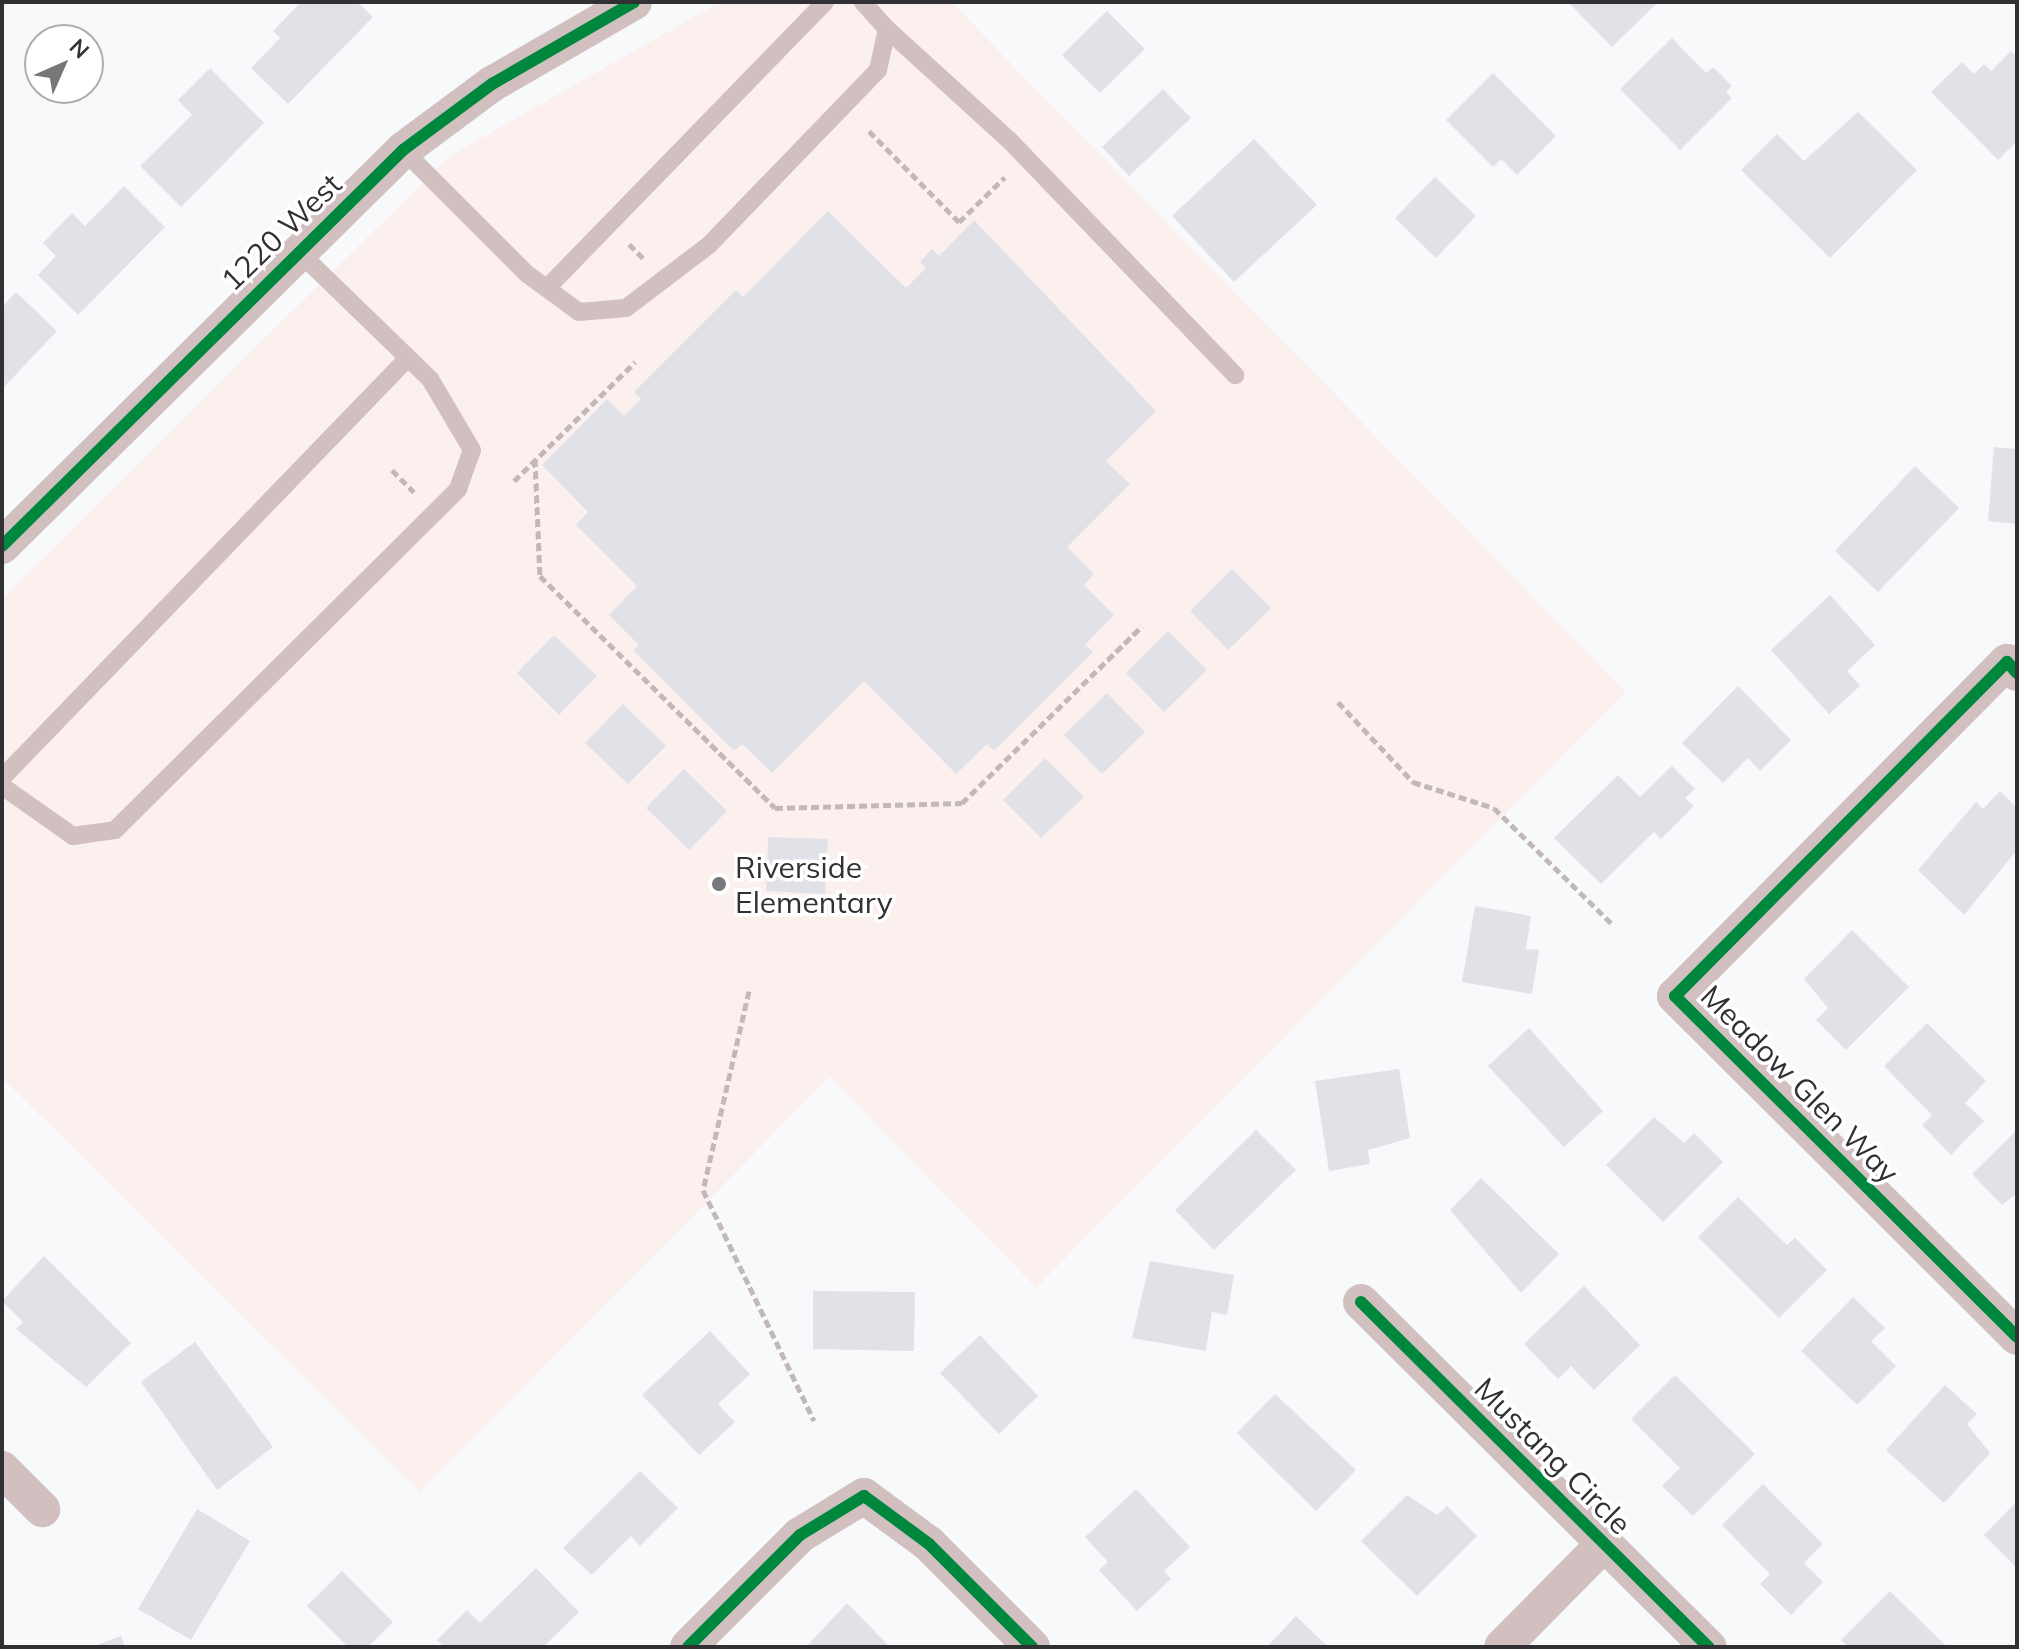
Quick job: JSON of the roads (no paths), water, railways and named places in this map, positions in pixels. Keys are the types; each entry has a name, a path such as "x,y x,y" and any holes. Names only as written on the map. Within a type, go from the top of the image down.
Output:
{"street":[{"name":"1220 West","path":"2,546 403,150 492,84 634,2"},
{"name":"Meadow Glen Way","path":"2012,668 1675,996 2017,1337"},
{"name":"Mustang Circle","path":"1361,1302 1709,1647"},
{"path":"2,1469 42,1509"},
{"path":"688,1647 800,1535 864,1496 929,1544 1032,1647"},
{"path":"1502,1647 1604,1544"}],"lane":[{"path":"547,288 825,2"},
{"path":"863,2 887,29 1025,157 1235,375"},
{"path":"403,150 547,288 579,312 626,308 709,245 878,70 887,29"},
{"path":"2,786 73,836 115,830 387,564 458,489 472,450 430,379 298,251"},
{"path":"2,778 408,358"}],"place":[{"name":"Riverside Elementary","path":"719,884"}]}
